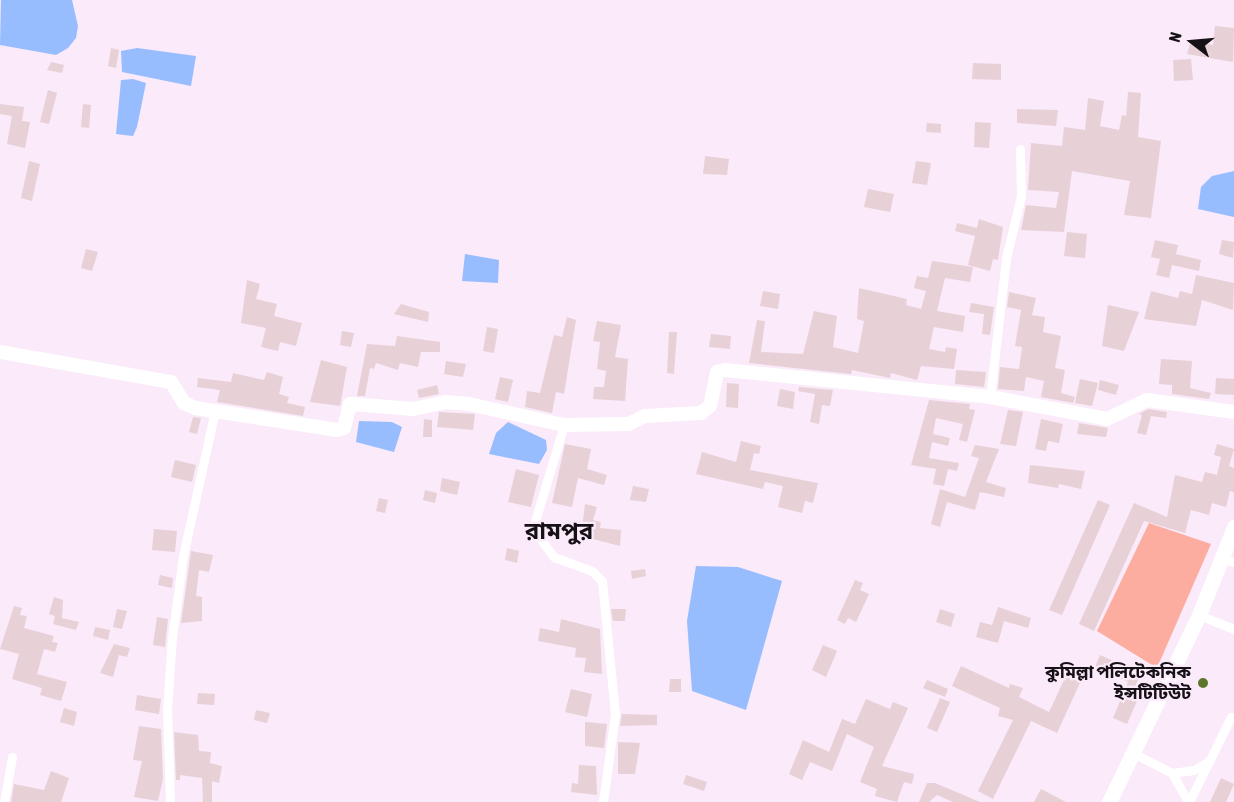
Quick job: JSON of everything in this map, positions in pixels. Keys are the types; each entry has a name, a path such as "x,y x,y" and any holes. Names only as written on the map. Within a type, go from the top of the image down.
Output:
{"main road":[{"path":"0,352 171,382 183,403 215,411 340,430 350,404 413,409 445,402 564,425 629,424 645,416 700,413 710,406 717,372 724,370 990,397 1107,419 1147,400 1234,412"},
{"path":"1109,802 1199,615 1229,561 1234,527"}],"street":[{"path":"990,397 1006,258 1021,196 1020,149"},
{"path":"170,802 167,709 172,638 183,556 215,411"},
{"path":"564,425 535,521 537,534 554,557 592,571 602,581 615,714 603,802"},
{"path":"1199,615 1234,629"},
{"path":"1188,802 1233,716"},
{"path":"1133,753 1172,773 1188,802"},
{"path":"4,802 12,757"},
{"path":"1172,773 1194,770 1211,760"}],"shaded area":[{"path":"1149,523 1211,544 1157,668 1097,631"}],"water":[{"path":"1,0 72,0 78,26 76,38 68,48 56,55 0,45"},
{"path":"137,48 196,56 191,86 122,72 121,51"},
{"path":"133,79 146,83 137,127 133,136 116,134 121,80"},
{"path":"1234,171 1234,217 1198,209 1201,187 1212,176"},
{"path":"465,254 499,260 498,283 462,281"},
{"path":"359,421 392,422 402,427 394,452 356,442"},
{"path":"508,422 546,440 547,450 539,464 489,454 496,433"},
{"path":"696,566 738,567 782,581 746,710 692,691 687,621"}],"building":[{"path":"1215,26 1234,28 1233,62 1187,54 1191,40 1213,45"},
{"path":"111,48 119,50 116,68 108,66"},
{"path":"1191,59 1193,80 1174,81 1173,60"},
{"path":"51,62 64,65 62,73 47,70"},
{"path":"973,63 1001,64 1001,80 972,79"},
{"path":"48,90 57,93 49,124 40,122"},
{"path":"1128,92 1141,93 1138,137 1161,141 1151,218 1124,215 1130,181 1072,171 1064,232 1021,230 1026,205 1056,208 1059,192 1028,190 1031,143 1062,146 1064,127 1085,130 1088,98 1104,101 1100,126 1119,130 1122,115 1126,116"},
{"path":"0,104 24,107 22,121 30,122 25,148 7,144 12,116 0,114"},
{"path":"83,104 91,105 89,128 81,127"},
{"path":"1017,109 1058,110 1056,126 1017,123"},
{"path":"975,122 991,123 989,148 974,147"},
{"path":"927,123 941,124 941,133 926,132"},
{"path":"705,156 729,159 727,175 703,174"},
{"path":"29,161 40,164 32,201 21,198"},
{"path":"916,161 931,163 927,185 912,183"},
{"path":"868,189 894,194 890,212 864,207"},
{"path":"979,219 1003,227 998,260 993,259 990,271 968,265 975,236 955,231 957,223 977,228"},
{"path":"1067,232 1087,234 1085,258 1064,256"},
{"path":"1155,240 1178,245 1176,254 1201,260 1199,271 1172,265 1169,278 1156,275 1160,259 1151,257"},
{"path":"1222,240 1234,242 1233,258 1219,254"},
{"path":"86,249 98,252 92,271 81,268"},
{"path":"932,261 973,267 970,282 945,278 937,311 965,316 963,332 934,327 929,349 945,352 946,347 957,349 954,369 921,366 917,380 891,373 890,378 852,370 851,374 749,363 757,320 765,321 761,352 803,354 814,311 837,316 833,347 858,353 864,321 857,319 859,288 907,299 906,305 921,309 926,291 914,288 917,276 928,278"},
{"path":"1196,275 1234,283 1233,310 1202,300 1196,326 1144,319 1151,291 1178,298 1180,291 1192,294"},
{"path":"247,280 260,284 256,299 277,304 274,316 302,323 296,346 280,342 278,351 261,347 266,328 241,323"},
{"path":"763,291 780,294 778,309 760,306"},
{"path":"1009,292 1036,298 1032,315 1045,317 1043,332 1061,336 1055,368 1065,370 1061,393 1075,397 1073,403 1041,397 1044,381 1026,377 1024,391 998,389 1000,367 1019,369 1022,347 1015,346 1021,310 1007,307"},
{"path":"971,303 994,307 990,335 982,334 984,314 969,312"},
{"path":"401,304 429,312 428,322 394,314"},
{"path":"1108,305 1139,312 1124,351 1102,346"},
{"path":"567,317 576,320 564,394 556,392 552,413 525,407 527,391 540,393 554,335 562,337"},
{"path":"597,321 621,325 615,357 628,359 625,401 593,399 594,387 604,387 606,371 597,369 600,342 593,341"},
{"path":"487,327 498,329 494,353 483,351"},
{"path":"342,331 354,333 351,347 340,345"},
{"path":"669,332 677,332 674,374 667,373"},
{"path":"711,334 731,336 730,349 709,347"},
{"path":"397,336 440,342 440,352 421,352 418,367 400,363 398,370 376,363 374,369 370,368 365,396 357,396 367,344 395,346"},
{"path":"1161,359 1192,361 1190,388 1211,393 1209,399 1172,394 1172,385 1159,384"},
{"path":"321,360 347,367 340,406 310,402"},
{"path":"446,361 466,364 463,377 444,374"},
{"path":"956,370 986,372 984,387 955,384"},
{"path":"267,372 283,377 279,394 289,397 287,403 305,407 303,416 217,402 220,390 197,387 198,378 231,382 233,373 264,380"},
{"path":"500,377 513,380 508,402 495,399"},
{"path":"1216,378 1234,379 1234,395 1215,394"},
{"path":"1080,379 1098,383 1092,406 1075,403"},
{"path":"1100,380 1119,385 1116,395 1098,390"},
{"path":"727,383 739,384 738,408 726,407"},
{"path":"437,385 439,394 419,398 417,390"},
{"path":"799,387 833,390 830,406 822,405 819,424 810,422 815,394 798,391"},
{"path":"780,389 795,392 793,409 777,406"},
{"path":"929,400 970,404 969,409 975,410 967,442 959,440 963,424 936,418 933,434 950,438 948,446 932,442 929,458 959,463 957,471 948,469 944,486 933,484 936,469 911,465"},
{"path":"1148,409 1167,412 1166,418 1151,416 1146,435 1137,433 1142,415 1139,414"},
{"path":"1008,410 1023,412 1016,446 1000,444"},
{"path":"439,412 475,414 473,430 437,427"},
{"path":"193,417 201,418 197,434 189,432"},
{"path":"424,419 432,420 432,437 423,437"},
{"path":"1041,419 1063,424 1059,443 1048,441 1046,451 1035,449"},
{"path":"1079,423 1108,428 1106,437 1077,434"},
{"path":"741,441 761,446 759,454 754,453 750,470 818,483 813,503 805,501 802,513 778,507 783,486 765,482 763,489 696,474 702,452 736,462"},
{"path":"565,444 591,449 587,469 607,475 604,485 578,478 572,507 552,503"},
{"path":"1217,444 1234,449 1229,466 1234,468 1234,492 1230,491 1226,507 1212,503 1209,515 1191,510 1185,533 1144,521 1094,631 1079,624 1134,503 1167,517 1175,475 1202,482 1205,472 1217,475 1221,457 1214,455"},
{"path":"975,445 999,449 986,482 1006,488 1004,497 980,492 975,510 947,502 940,527 931,524 940,489 965,497 979,458 971,456"},
{"path":"175,460 196,465 192,482 171,477"},
{"path":"1030,465 1085,471 1081,489 1059,484 1058,488 1028,483"},
{"path":"516,469 539,475 531,507 508,502"},
{"path":"442,478 460,482 457,495 440,491"},
{"path":"633,486 649,489 646,502 630,500"},
{"path":"425,490 437,493 435,503 423,500"},
{"path":"379,498 388,500 385,513 376,511"},
{"path":"1098,500 1110,505 1062,615 1049,610"},
{"path":"585,504 597,507 593,520 601,522 600,528 621,530 620,546 581,536"},
{"path":"154,529 177,531 175,552 152,550"},
{"path":"507,548 519,551 517,563 505,560"},
{"path":"191,551 213,555 209,572 199,570 196,596 202,597 202,621 181,623"},
{"path":"645,569 646,576 632,579 631,571"},
{"path":"160,575 173,578 172,588 158,585"},
{"path":"855,580 863,583 860,590 869,594 856,622 848,618 845,624 837,620"},
{"path":"54,597 63,600 62,618 79,622 76,630 53,624 55,616 49,614"},
{"path":"14,606 22,608 20,615 27,616 24,628 54,636 52,642 58,643 55,652 44,649 37,674 67,682 61,701 40,695 42,688 12,679 19,654 0,649"},
{"path":"998,607 1031,618 1028,628 1004,621 998,643 976,637 980,622 992,625"},
{"path":"117,609 127,611 122,629 113,627"},
{"path":"611,609 626,609 625,621 613,621"},
{"path":"940,609 955,614 951,627 936,622"},
{"path":"157,617 168,619 165,647 153,645"},
{"path":"561,619 600,629 602,674 584,672 586,658 575,657 576,648 538,641 540,628 559,632"},
{"path":"95,627 110,630 108,640 93,636"},
{"path":"114,644 130,648 127,657 119,655 113,677 100,673"},
{"path":"823,645 837,651 826,677 812,670"},
{"path":"1100,655 1141,673 1134,689 1141,692 1127,724 1113,718 1128,682 1095,667"},
{"path":"1072,663 1086,670 1057,733 1031,721 993,799 978,791 1013,720 998,716 1000,708 952,686 961,666 1009,688 1010,684 1023,688 1019,697 1049,712"},
{"path":"670,679 681,679 681,692 669,692"},
{"path":"927,680 948,689 945,697 923,688"},
{"path":"571,689 592,694 587,717 565,712"},
{"path":"198,693 215,694 214,705 197,704"},
{"path":"137,695 161,699 159,714 135,710"},
{"path":"940,698 950,702 937,732 927,728"},
{"path":"866,699 890,709 893,702 908,708 882,766 914,774 912,784 904,782 897,802 875,796 877,789 860,782 874,747 847,734 832,771 810,762 802,780 789,774 803,740 829,752 842,719 855,724"},
{"path":"64,708 77,712 74,726 60,722"},
{"path":"256,710 270,713 267,723 254,720"},
{"path":"622,714 657,715 657,725 620,726"},
{"path":"585,722 607,724 604,748 585,746"},
{"path":"139,726 161,729 163,779 158,801 134,797 142,761 133,760"},
{"path":"174,732 198,735 199,751 211,752 210,763 222,766 219,783 212,781 212,802 203,802 202,778 180,775 180,780 176,780"},
{"path":"618,742 640,743 635,774 618,774"},
{"path":"579,765 596,766 597,795 571,792 572,783 578,784"},
{"path":"51,771 69,778 61,802 11,802 14,784 44,790"},
{"path":"686,775 707,782 704,791 683,784"},
{"path":"1221,778 1234,784 1226,802 1210,802"},
{"path":"927,783 935,783 980,802 953,802 937,795 929,802 919,802"},
{"path":"1041,789 1066,802 1034,802"}],"place":[{"name":"কুমিল্লা পলিটেকনিক ইন্সটিটিউট","path":"1203,683"}],"district":[{"name":"রামপুর","path":"559,531"}]}
